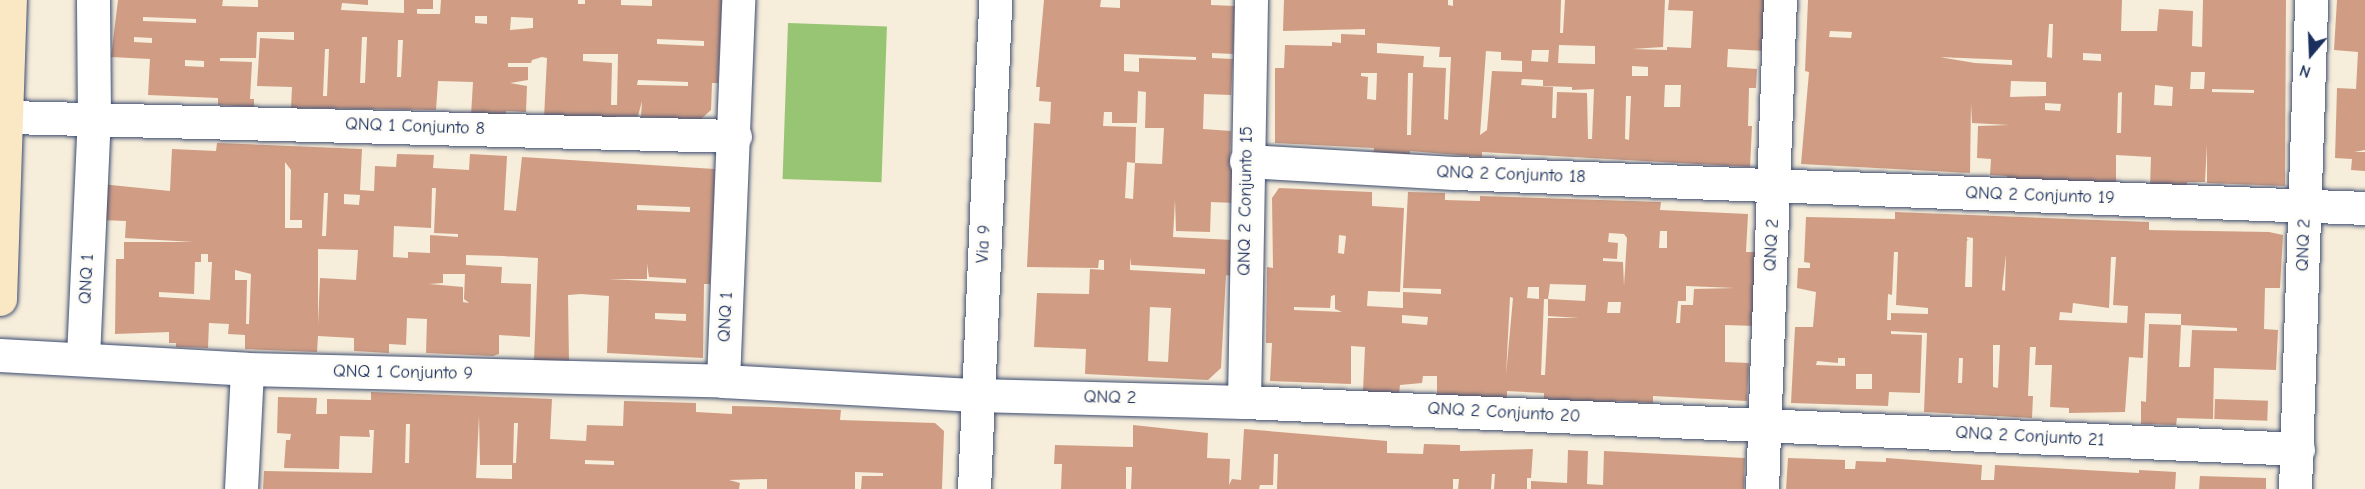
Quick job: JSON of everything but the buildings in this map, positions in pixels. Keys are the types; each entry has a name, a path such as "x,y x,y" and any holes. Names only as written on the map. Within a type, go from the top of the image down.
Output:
{"main road":[{"path":"0,299 9,117 10,0"}],"street":[{"name":"QNQ 1","path":"83,357 94,117 93,0"},
{"name":"QNQ 1","path":"723,381 735,136 738,0"},
{"name":"Via 9","path":"974,489 976,395 995,0"},
{"name":"QNQ 2 Conjunto 15","path":"1244,402 1246,161 1251,0"},
{"name":"QNQ 2","path":"1762,489 1775,186 1780,0"},
{"name":"QNQ 2","path":"2295,489 2311,0"},
{"path":"9,117 94,117"},
{"name":"QNQ 1 Conjunto 8","path":"94,117 735,136"},
{"name":"QNQ 2 Conjunto 18","path":"1246,161 1775,186"},
{"name":"QNQ 2 Conjunto 19","path":"1775,186 2365,208"},
{"path":"0,355 83,357"},
{"name":"QNQ 1 Conjunto 9","path":"83,357 247,369 723,381"},
{"path":"241,489 247,369"},
{"path":"723,381 976,395"},
{"name":"QNQ 2","path":"976,395 1244,402"},
{"name":"QNQ 2 Conjunto 20","path":"1244,402 1763,425"},
{"name":"QNQ 2 Conjunto 21","path":"1763,425 2298,449"}],"green space":[{"path":"788,23 887,26 881,182 783,179"}]}
